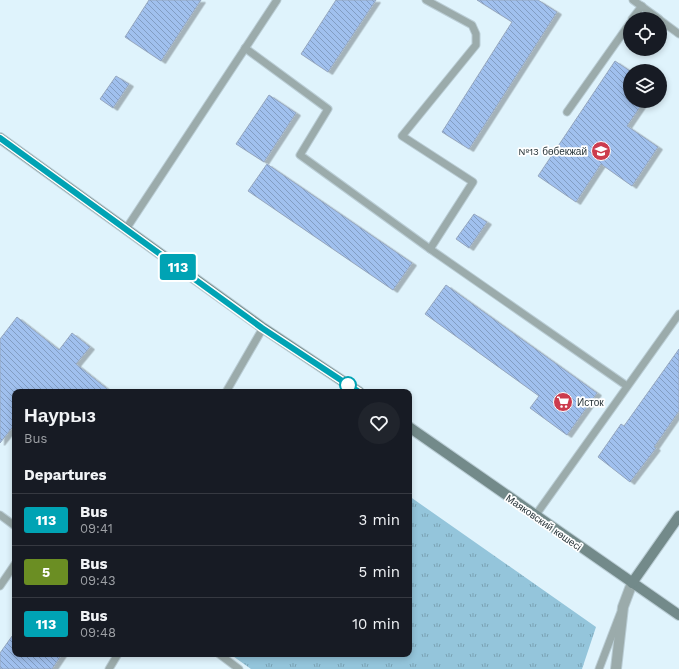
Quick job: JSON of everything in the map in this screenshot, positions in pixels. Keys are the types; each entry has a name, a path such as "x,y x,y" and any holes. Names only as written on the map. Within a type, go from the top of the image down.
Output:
{"main road":[{"path":"0,138 262,328 354,389"},
{"name":"Маяковский көшесі","path":"412,429 679,615"},
{"path":"632,583 679,516"}],"street":[{"path":"616,669 623,607 632,583"}],"lane":[{"path":"126,229 277,0"},
{"path":"426,0 472,25 476,34 476,45 402,136 473,182 430,249"},
{"path":"633,0 650,12"},
{"path":"637,12 642,6"},
{"path":"667,25 679,34"},
{"path":"567,112 623,32"},
{"path":"245,48 328,109 300,155 430,249 627,386"},
{"path":"535,516 679,314"},
{"path":"228,389 262,328"},
{"path":"0,515 12,524"},
{"path":"0,586 12,568"},
{"path":"599,669 623,607"},
{"path":"109,669 116,657"},
{"path":"223,657 240,669"}],"green space":[{"path":"412,498 596,627 582,669 251,669 234,657 412,657"}],"building":[{"path":"149,0 201,0 161,61 125,37"},
{"path":"336,0 376,0 328,72 301,54"},
{"path":"477,0 538,0 557,12 469,149 442,132 512,22"},
{"path":"615,61 623,66 623,108 639,108 627,126 658,147 632,186 601,164 576,202 538,176"},
{"path":"116,76 129,84 113,108 100,99"},
{"path":"269,95 296,113 264,162 236,144"},
{"path":"267,164 412,263 393,290 248,191"},
{"path":"474,214 487,222 469,248 456,239"},
{"path":"446,285 597,393 567,435 530,408 539,396 425,314"},
{"path":"17,317 59,350 72,333 90,347 76,364 107,389 12,389 12,428 0,443 0,339"},
{"path":"679,349 679,411 654,447 656,448 630,482 598,457 621,424 624,426"},
{"path":"12,636 12,657 60,657 52,669 0,669 0,653"}],"bus line":[{"name":"113","path":"0,138 262,328 354,389"}],"place":[{"name":"№13 бөбекжай","path":"601,151"},
{"name":"Исток","path":"563,402"}]}
